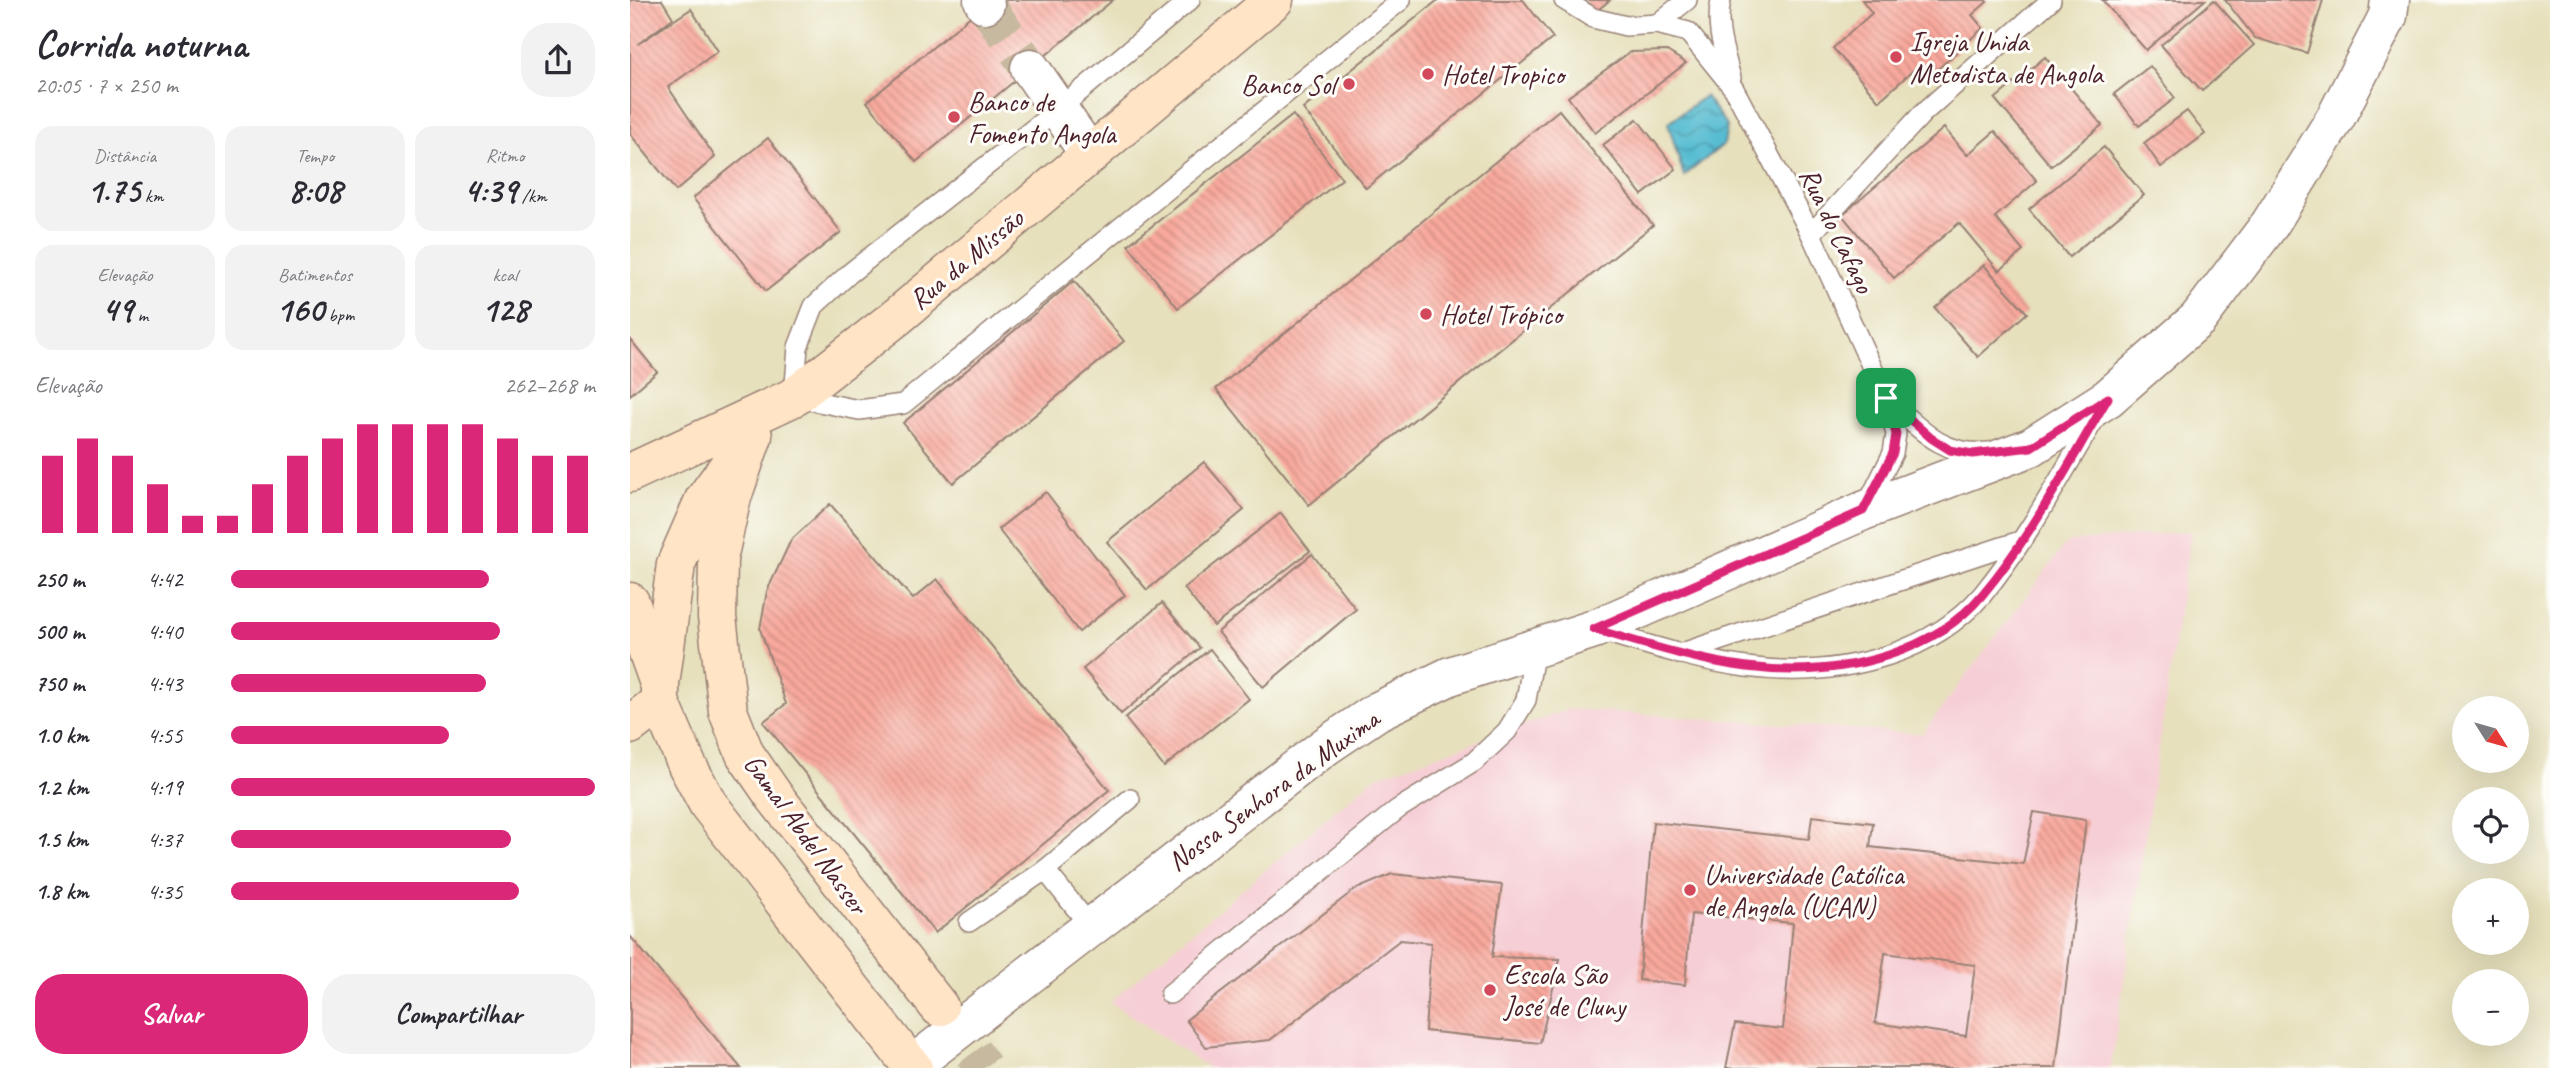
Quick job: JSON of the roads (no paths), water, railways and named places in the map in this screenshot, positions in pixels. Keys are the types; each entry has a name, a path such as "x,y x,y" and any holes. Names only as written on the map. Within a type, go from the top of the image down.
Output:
{"main road":[{"name":"Rua da Missão","path":"630,473 794,397 898,316 1274,0"},
{"name":"Gamal Abdel Nasser","path":"660,694 676,564 683,544 704,500 753,436 794,397"},
{"name":"Gamal Abdel Nasser","path":"753,436 732,497 718,559 717,617 728,711 744,754 939,1007"},
{"name":"Gamal Abdel Nasser","path":"630,602 687,765 708,804 911,1067"},
{"path":"630,725 660,694"}],"street":[{"name":"Nossa Senhora da Muxima","path":"911,1067 1326,746 1378,710 1450,676 1594,629 1863,511 2031,447 2108,398 2198,319 2270,224 2336,117 2388,16 2390,0"},
{"path":"1030,68 1090,155"}],"lane":[{"path":"1190,0 1059,108 850,273 814,306 798,347 794,397 859,410 903,404 1401,0"},
{"name":"Rua do Cafago","path":"1564,0 1593,18 1626,26 1657,24 1688,32 1734,89 1811,234 1886,398 1896,434 1893,453 1863,511"},
{"path":"1657,24 1687,0"},
{"name":"Rua do Cafago","path":"1721,0 1717,16 1734,89"},
{"path":"1811,234 1923,113 2051,0"},
{"name":"Rua do Cafago","path":"1886,398 1931,438 1950,450 1973,454 2031,447"},
{"path":"1594,629 1727,666 1812,671 1856,666 1904,650 1948,627 1982,596 2020,541 2108,398"},
{"path":"1678,654 2020,541"},
{"path":"1170,994 1398,809 1474,762 1507,731 1526,700 1535,649"},
{"path":"969,922 1045,870 1130,799"},
{"path":"1045,870 1091,927"}],"water":[{"path":"1705,96 1727,126 1724,144 1684,176 1668,123"}],"tunnel":[{"path":"985,4 1030,68"},
{"path":"939,1007 984,1068"}],"place":[{"name":"Igreja Unida Metodista de Angola","path":"1896,57"},
{"name":"Hotel Tropico","path":"1428,74"},
{"name":"Banco Sol","path":"1349,84"},
{"name":"Banco de Fomento Angola","path":"954,117"},
{"name":"Hotel Trópico","path":"1426,314"},
{"name":"Universidade Católica de Angola (UCAN)","path":"1690,890"},
{"name":"Escola São José de Cluny","path":"1490,990"}]}
